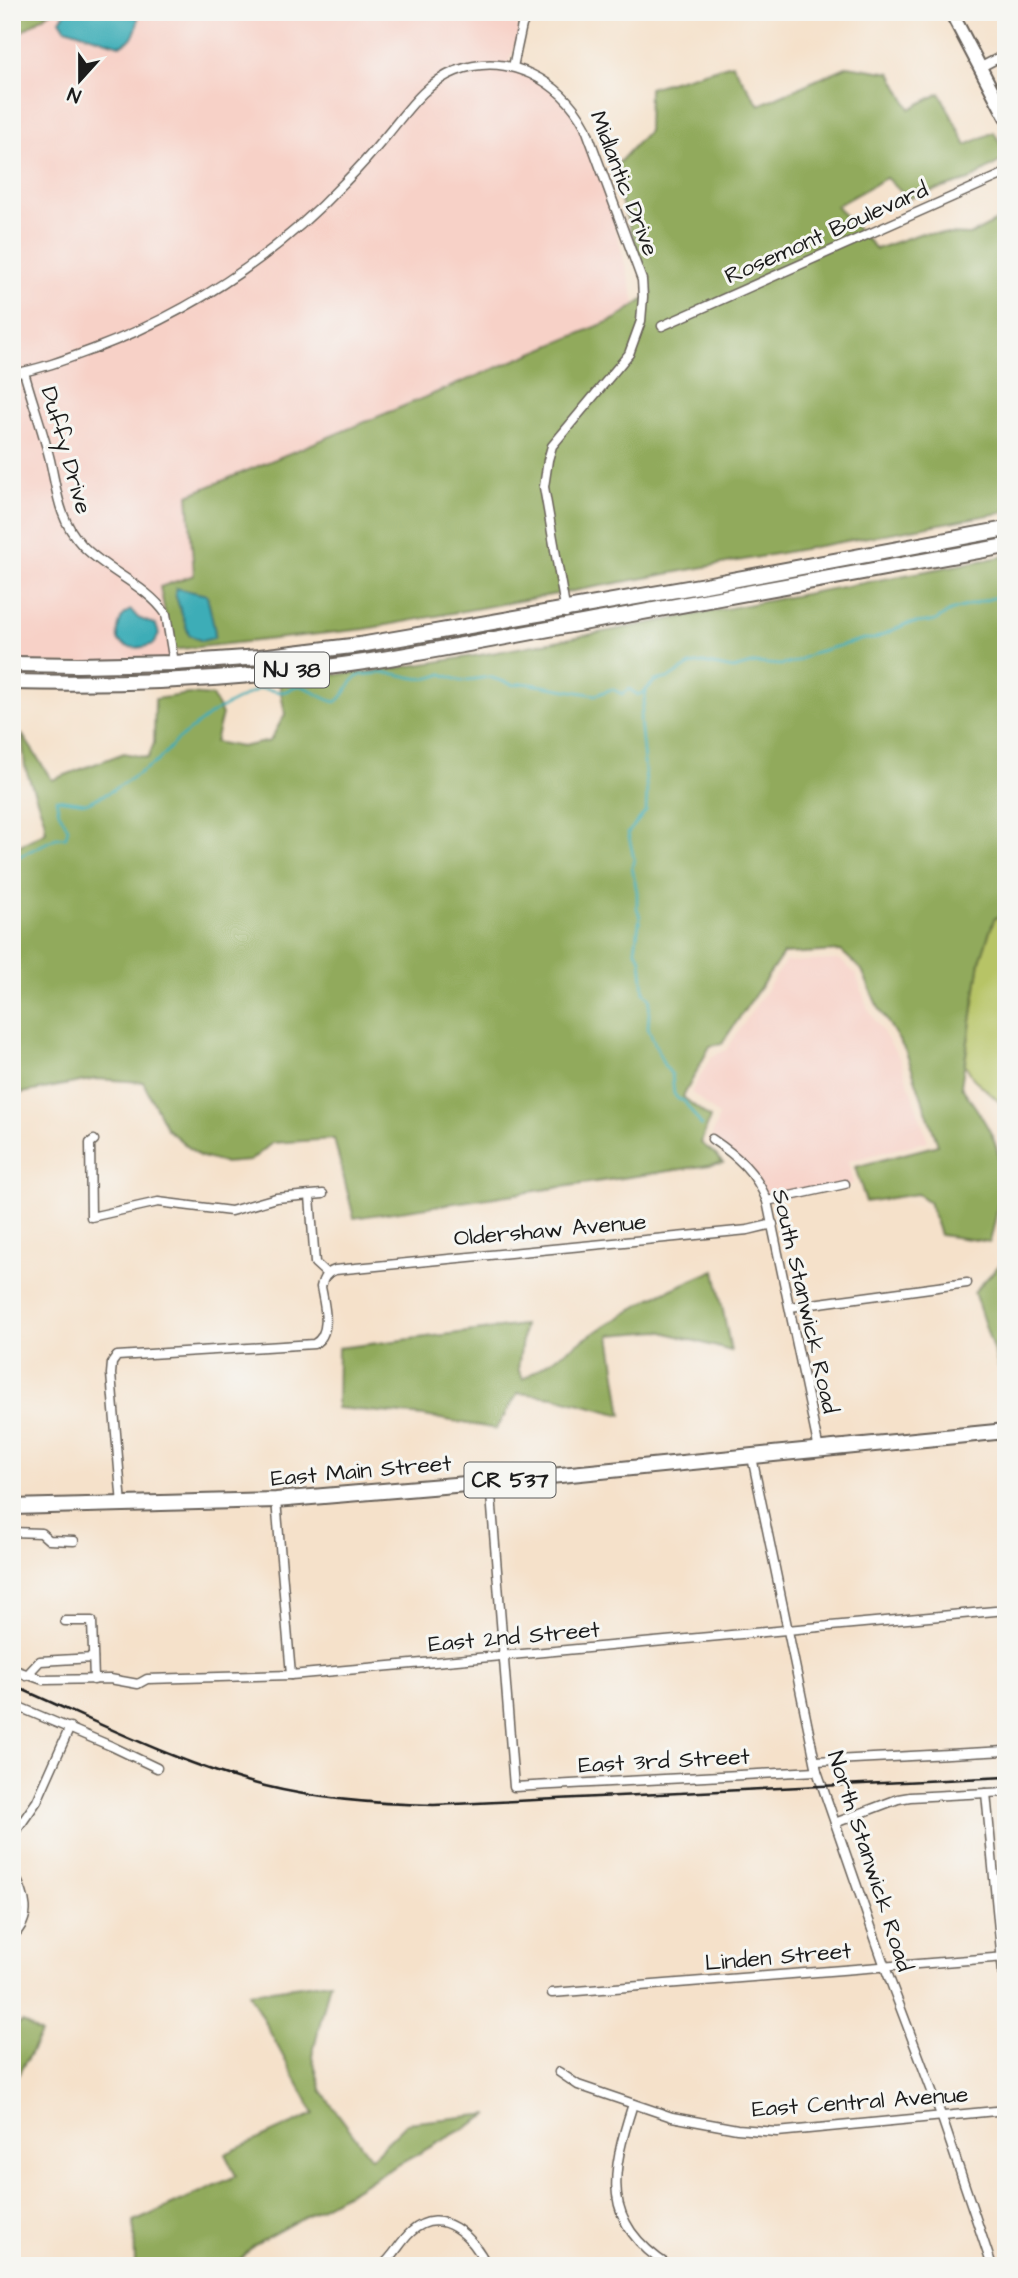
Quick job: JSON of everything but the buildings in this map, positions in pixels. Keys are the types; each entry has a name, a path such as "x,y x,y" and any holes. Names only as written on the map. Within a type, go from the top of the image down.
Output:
{"main road":[{"path":"951,12 1006,117"},
{"name":"NJ 38","path":"14,664 174,663 260,657 360,645 1006,529"},
{"name":"NJ 38","path":"12,682 161,682 368,661 1006,546"},
{"name":"East Main Street","path":"12,1507 276,1500 489,1482 1006,1431"}],"street":[{"path":"513,67 522,25 529,12"},
{"path":"981,67 1006,54"},
{"name":"Midlantic Drive","path":"12,374 60,362 154,324 200,299 269,253 307,221 354,173 415,101 434,83 465,68 495,65 513,67 536,76 570,102 581,118 642,280 641,321 634,345 615,372 552,446 548,460 544,487 569,626"},
{"name":"Rosemont Boulevard","path":"662,326 1006,173"},
{"name":"Duffy Drive","path":"24,372 50,460 57,498 68,526 96,559 151,598 163,610 166,614 174,663"},
{"name":"South Stanwick Road","path":"712,1139 749,1168 767,1200 819,1450"},
{"path":"94,1140 90,1143 91,1217 153,1203 231,1211 276,1198 323,1194"},
{"path":"767,1200 845,1184"},
{"path":"122,1505 111,1374 112,1363 117,1356 307,1346 320,1341 326,1326 321,1287 329,1273 315,1264 310,1196"},
{"name":"Oldershaw Avenue","path":"329,1273 748,1230 773,1224"},
{"path":"790,1307 967,1283"},
{"name":"North Stanwick Road","path":"752,1457 817,1771 885,1966 941,2115 992,2266"},
{"path":"489,1482 503,1656"},
{"path":"276,1500 291,1675"},
{"path":"12,1532 41,1533 49,1540 74,1541"},
{"name":"East 2nd Street","path":"12,1669 44,1680 110,1679 138,1684 147,1679 291,1675 1006,1610"},
{"path":"65,1621 92,1621 94,1680"},
{"name":"East 3rd Street","path":"503,1656 513,1787 817,1771"},
{"path":"26,1676 40,1661 93,1658"},
{"path":"12,1704 70,1727 157,1768"},
{"path":"12,1837 37,1801 70,1727"},
{"path":"816,1761 1006,1751"},
{"path":"835,1823 909,1797 1006,1792"},
{"path":"986,1793 1006,2004"},
{"path":"12,1869 22,1890 26,1907 24,1922 12,1937"},
{"name":"Linden Street","path":"552,1993 1003,1957"},
{"name":"East Central Avenue","path":"558,2072 578,2085 698,2123 777,2132 1006,2110"},
{"path":"633,2104 616,2160 615,2183 620,2206 628,2228 642,2244 669,2266"},
{"path":"382,2266 408,2234 430,2221 455,2225 479,2251 487,2266"}],"shaded area":[{"path":"16,12 515,12 520,35 507,66 522,70 570,102 598,161 638,313 194,575 166,614 174,663 12,664 12,15"},
{"path":"840,960 856,974 868,1009 900,1059 928,1141 848,1161 853,1184 767,1201 754,1175 710,1141 719,1116 691,1092 711,1057 726,1050 785,962"}],"green space":[{"path":"22,12 51,12 12,38 12,18"},
{"path":"732,64 759,105 848,66 891,73 910,109 940,93 966,145 994,132 1006,158 969,180 909,198 886,178 836,206 876,249 922,233 970,235 1006,216 1006,512 365,629 172,650 160,587 194,575 188,495 615,319 652,294 611,171 648,131 649,88"},
{"path":"1006,556 1006,912 994,919 980,961 961,1086 988,1128 998,1154 1000,1187 990,1242 940,1235 929,1202 917,1194 866,1202 855,1167 938,1145 906,1052 876,1003 862,970 841,951 783,954 722,1043 710,1046 683,1097 710,1118 701,1143 723,1163 354,1218 334,1139 272,1143 250,1161 223,1163 199,1156 167,1129 143,1082 96,1079 12,1095 12,849 46,832 25,767 22,734 52,780 124,753 148,758 154,743 155,699 189,694 212,696 222,714 215,742 241,747 270,741 285,714 279,682 385,670 486,654"},
{"path":"1006,912 1006,1108 973,1078 965,1064 980,961 994,919"},
{"path":"1006,1258 1006,1367 999,1368 974,1292"},
{"path":"715,1270 731,1351 660,1331 610,1335 622,1415 554,1397 518,1393 496,1429 424,1416 337,1408 338,1348 524,1325 518,1369 523,1379 651,1298"},
{"path":"330,1982 312,2056 322,2092 371,2158 407,2123 490,2114 253,2245 236,2266 135,2266 134,2222 236,2176 225,2154 314,2114 249,1993"},
{"path":"23,2022 41,2034 18,2075 12,2079 12,2027"}],"water":[{"path":"66,12 138,12 138,23 132,37 119,45 65,28 60,20"},
{"path":"176,588 207,595 214,638 202,641 189,635 175,594"},
{"path":"131,610 138,618 156,625 159,634 154,644 131,647 118,640 120,623 124,615"}],"waterway":[{"path":"12,860 56,838 66,837 68,828 59,812 56,799 86,803 108,793 158,761 176,741 212,713 258,689 281,692 301,686 336,702 357,677 387,673 424,679 442,674 461,681 489,677 514,685 523,683 596,695 612,689 622,694 629,689 638,695 655,681 669,678 690,665 703,663 733,669 755,663 780,665 795,662 813,653 864,639 874,639 906,624 935,621 950,611 1006,594"},
{"path":"646,692 640,720 647,793 646,811 628,833 634,859 632,867 640,917 635,949 641,959 644,992 650,999 648,1028 664,1065 672,1075 674,1094 684,1101 702,1126"}],"railway":[{"path":"12,1685 137,1741 233,1777 307,1795 391,1804 434,1805 1006,1777"}]}
